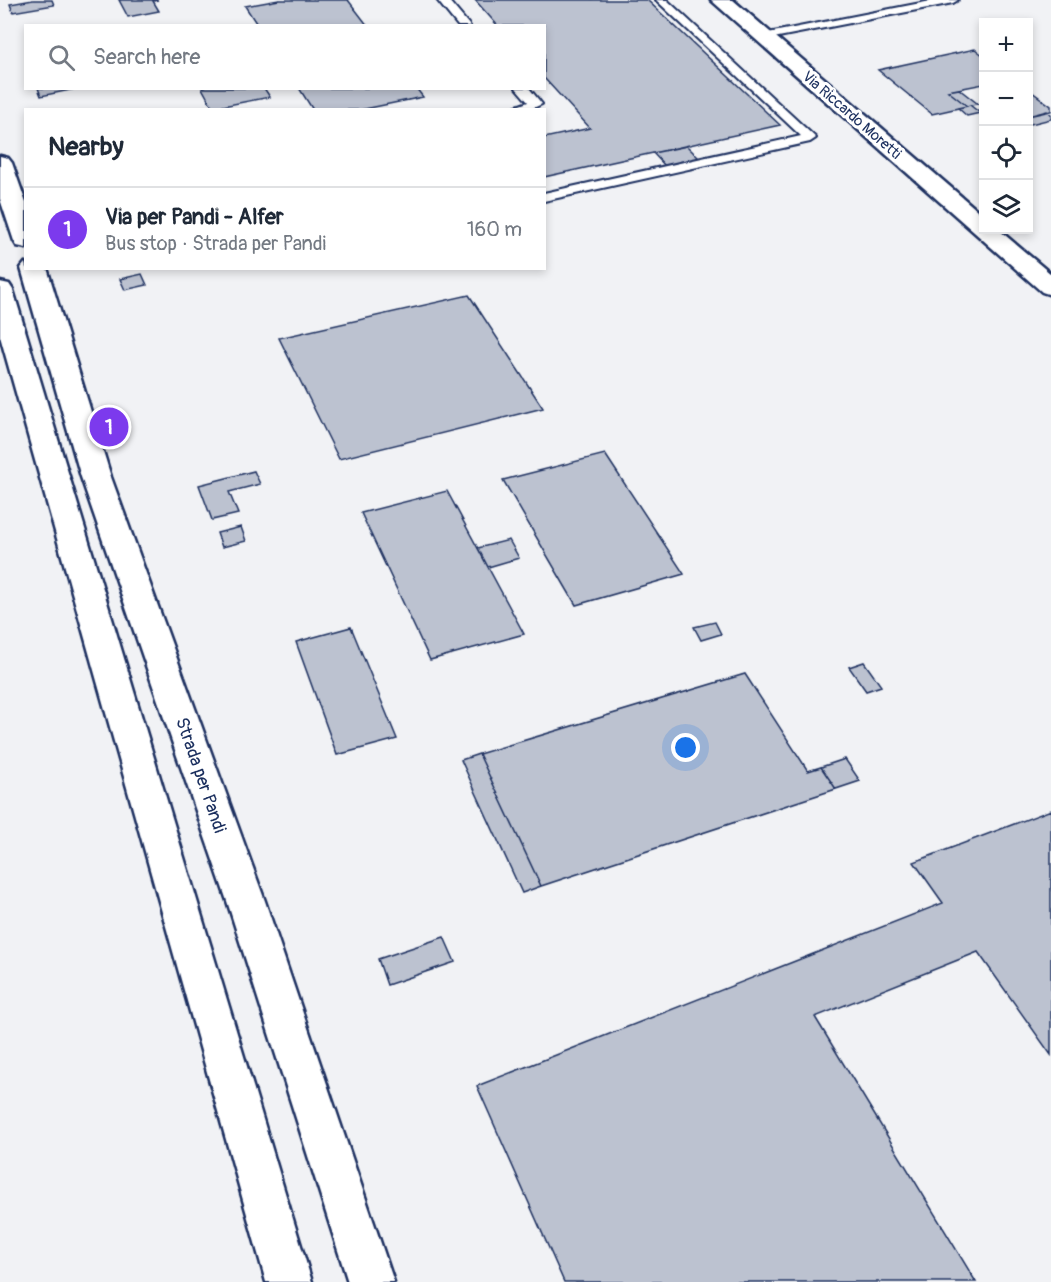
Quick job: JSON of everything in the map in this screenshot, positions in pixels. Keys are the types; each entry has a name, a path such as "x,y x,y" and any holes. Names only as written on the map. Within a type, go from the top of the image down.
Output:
{"street":[{"name":"Via Riccardo Moretti","path":"721,0 979,225"},
{"path":"0,163 23,225"},
{"name":"Via Riccardo Moretti","path":"990,234 1051,287"},
{"name":"Strada per Pandi","path":"35,270 96,477 246,901 371,1282"},
{"path":"0,290 289,1282"}],"lane":[{"path":"442,0 463,24"},
{"path":"546,197 810,138 661,0"},
{"path":"763,37 953,0"},
{"path":"520,108 536,104 524,90"}],"building":[{"path":"33,0 52,0 54,5 13,12 10,4"},
{"path":"119,0 158,0 153,1 159,11 128,17"},
{"path":"279,0 348,0 366,24 257,24 245,6"},
{"path":"475,0 647,0 780,125 546,177 546,138 590,128 546,80 546,24 496,24"},
{"path":"975,49 979,52 979,85 948,91 967,106 932,114 878,70"},
{"path":"959,89 978,104 970,105 979,113 967,116 958,108 967,106 948,91"},
{"path":"39,90 70,90 41,96"},
{"path":"203,90 265,90 270,97 213,108"},
{"path":"300,90 418,90 423,97 370,108 312,108"},
{"path":"1033,93 1051,106 1051,111 1033,115"},
{"path":"1047,111 1051,114 1051,119 1033,124 1033,115"},
{"path":"687,146 700,159 666,167 653,153"},
{"path":"142,274 147,285 125,290 120,279"},
{"path":"469,295 543,408 339,459 279,338"},
{"path":"605,454 684,574 576,605 503,480"},
{"path":"254,471 260,484 229,492 238,514 212,520 199,485"},
{"path":"447,491 524,634 430,660 361,513"},
{"path":"241,527 246,541 222,547 217,533"},
{"path":"509,540 519,558 488,567 478,548"},
{"path":"715,622 721,634 701,640 694,627"},
{"path":"351,627 397,739 337,755 296,642"},
{"path":"864,662 881,686 866,691 849,667"},
{"path":"745,674 808,771 821,767 836,789 541,886 479,754"},
{"path":"479,754 541,886 522,893 461,760"},
{"path":"845,759 860,781 836,789 821,767"},
{"path":"1051,810 1051,1055 978,952 815,1017 976,1282 564,1282 477,1086 943,903 914,862"},
{"path":"444,937 455,962 387,985 378,959"}],"place":[{"name":"Via per Pandi - Alfer","path":"109,427"}]}
